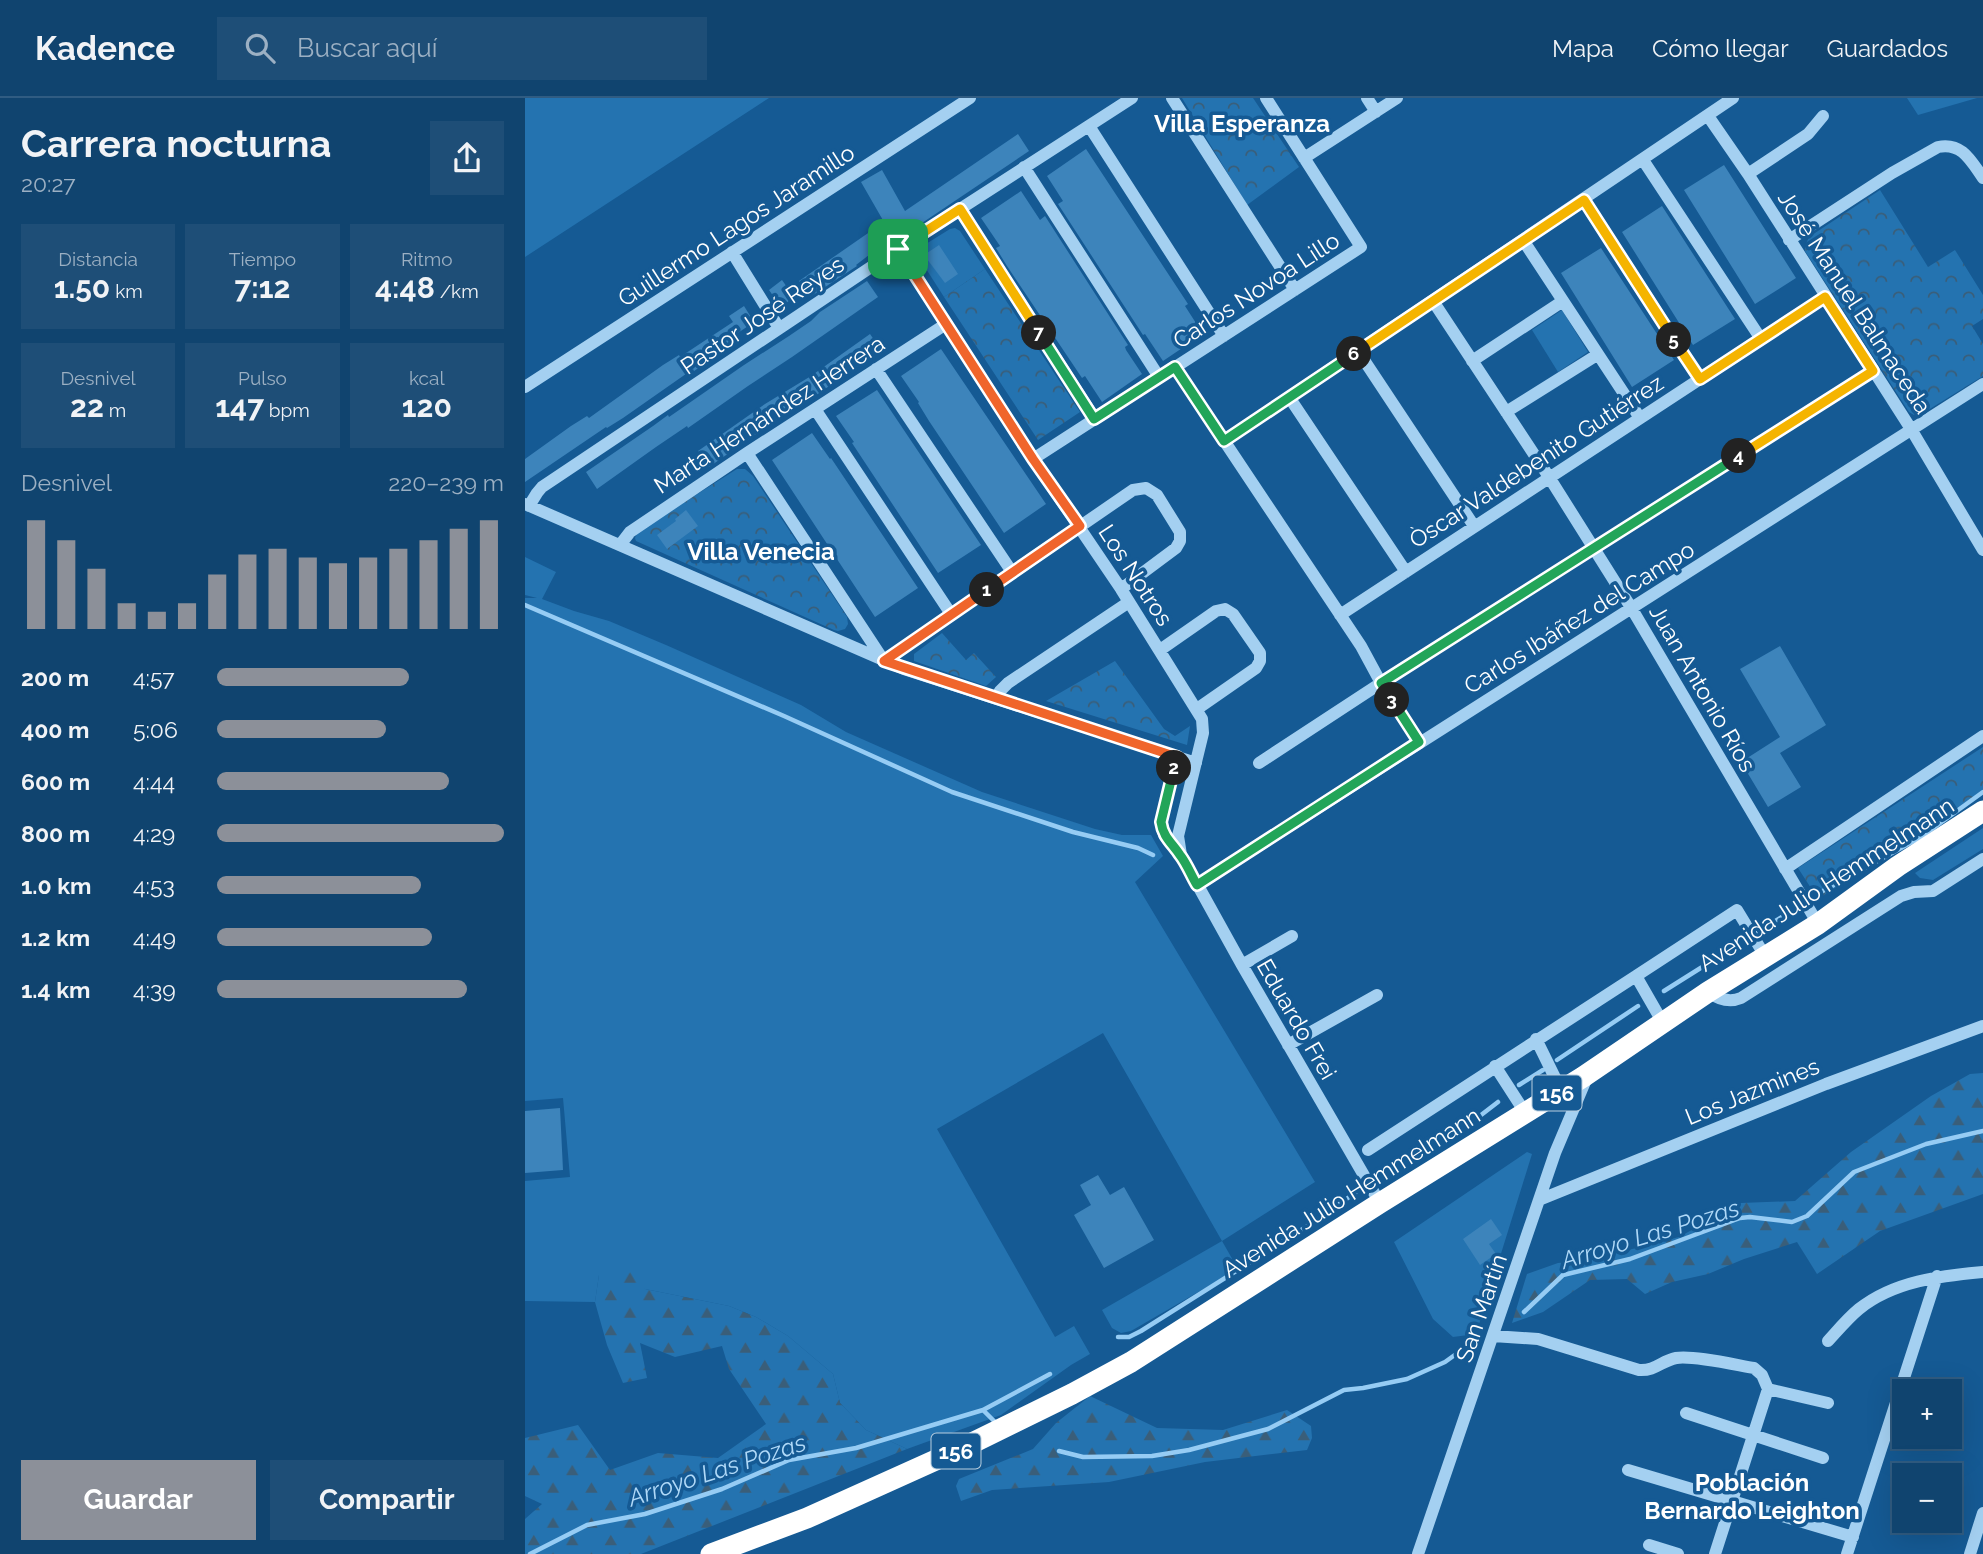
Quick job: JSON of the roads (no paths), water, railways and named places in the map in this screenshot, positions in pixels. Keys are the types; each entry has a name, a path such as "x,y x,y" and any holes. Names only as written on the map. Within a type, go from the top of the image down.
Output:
{"highway":[{"name":"Avenida Julio Hemmelmann","path":"711,1554 807,1518 958,1450 1131,1362 1380,1203 1526,1114 1709,992 1818,924 1898,866 1983,811"}],"street":[{"name":"Guillermo Lagos Jaramillo","path":"525,387 970,98"},
{"name":"Pastor José Reyes","path":"527,505 543,487 779,328 1132,98"},
{"path":"1172,98 1295,290"},
{"path":"1266,98 1304,158 1397,98"},
{"path":"1367,98 1376,112"},
{"path":"1224,441 1733,98"},
{"name":"José Manuel Balmaceda","path":"1708,116 1911,429 1983,550"},
{"path":"1748,174 1808,134 1823,116"},
{"path":"1089,125 1224,336"},
{"path":"1789,240 1892,173 1945,146 1965,153 1983,178"},
{"name":"Carlos Novoa Lillo","path":"1033,459 1361,247 1304,158"},
{"path":"1643,160 1761,339"},
{"path":"1024,167 1159,377"},
{"path":"1584,200 1700,379"},
{"path":"960,209 1094,419"},
{"path":"1523,240 1640,418"},
{"name":"Los Notros","path":"898,249 1197,709 1203,726 1178,836 1181,855"},
{"path":"733,252 779,328"},
{"name":"Òscar Valdebenito Gutiérrez","path":"1340,615 1825,297"},
{"name":"Juan Antonio Ríos","path":"1433,301 1632,609 1818,924"},
{"path":"1472,361 1563,301"},
{"name":"Marta Hernández Herrera","path":"619,545 630,532 946,324"},
{"path":"1358,351 1474,526"},
{"path":"1506,412 1597,355"},
{"path":"1175,367 1361,646 1419,742"},
{"path":"877,369 1012,572"},
{"path":"1259,763 1873,371"},
{"name":"Carlos Ibáñez del Campo","path":"1197,885 1983,384"},
{"path":"1289,397 1406,572"},
{"path":"815,409 951,614"},
{"path":"747,453 884,661"},
{"path":"884,661 1133,490 1146,488 1157,495 1180,532 1180,541 1176,548 1121,589"},
{"path":"527,505 884,661 1196,763"},
{"path":"996,698 1008,683 1129,602"},
{"path":"1160,650 1216,611 1225,609 1233,614 1260,653 1256,668 1197,709"},
{"path":"1785,869 1983,736"},
{"path":"1177,757 1161,822 1164,835 1181,855"},
{"name":"Eduardo Frei","path":"1181,855 1380,1203"},
{"path":"1709,992 1722,1000 1735,1001 1901,896 1933,891 1983,859"},
{"path":"1368,1150 1737,910 1765,956"},
{"path":"1242,965 1292,936"},
{"path":"1636,976 1663,1023"},
{"path":"1288,1045 1377,995"},
{"name":"Los Jazmines","path":"1539,1200 1826,1084 1983,1026"},
{"path":"1536,1039 1561,1090"},
{"path":"1495,1066 1526,1114"},
{"name":"San Martín","path":"1418,1554 1555,1153 1585,1082 1583,1077"},
{"path":"1828,1340 1859,1309 1891,1290 1937,1276 1983,1272"},
{"path":"1847,1554 1937,1276"},
{"path":"1493,1336 1538,1339 1639,1370 1656,1368 1679,1357 1755,1368 1762,1375 1767,1389 1716,1554"},
{"path":"1767,1389 1828,1403"},
{"path":"1686,1413 1823,1458"},
{"path":"1628,1470 1853,1537"},
{"path":"1970,1554 1980,1532 1983,1513"},
{"path":"1649,1545 1678,1554"}],"waterway":[{"path":"525,605 784,716 952,792 1073,832 1138,848 1153,855"},
{"path":"1821,892 1921,837 1983,792"},
{"path":"1764,928 1790,912"},
{"path":"1664,991 1742,942"},
{"path":"1557,1060 1638,1006"},
{"path":"1519,1085 1543,1070"},
{"path":"1395,1168 1459,1132 1498,1102"},
{"name":"Arroyo Las Pozas","path":"1524,1312 1563,1275 1630,1259 1740,1218 1792,1222 1807,1216 1854,1172 1926,1144 1983,1131"},
{"path":"1118,1337 1129,1337 1141,1331 1355,1193"},
{"name":"Arroyo Las Pozas","path":"1059,1451 1083,1457 1152,1456 1189,1450 1268,1429 1344,1390 1407,1379 1445,1362 1477,1339"},
{"path":"983,1410 1050,1374"},
{"name":"Arroyo Las Pozas","path":"530,1554 587,1525 645,1514 722,1489 789,1460 856,1448 983,1410 995,1422"}],"district":[{"name":"Villa Esperanza","path":"1242,123"},
{"name":"Villa Venecia","path":"761,551"},
{"name":"Población Bernardo Leighton","path":"1752,1496"}]}
